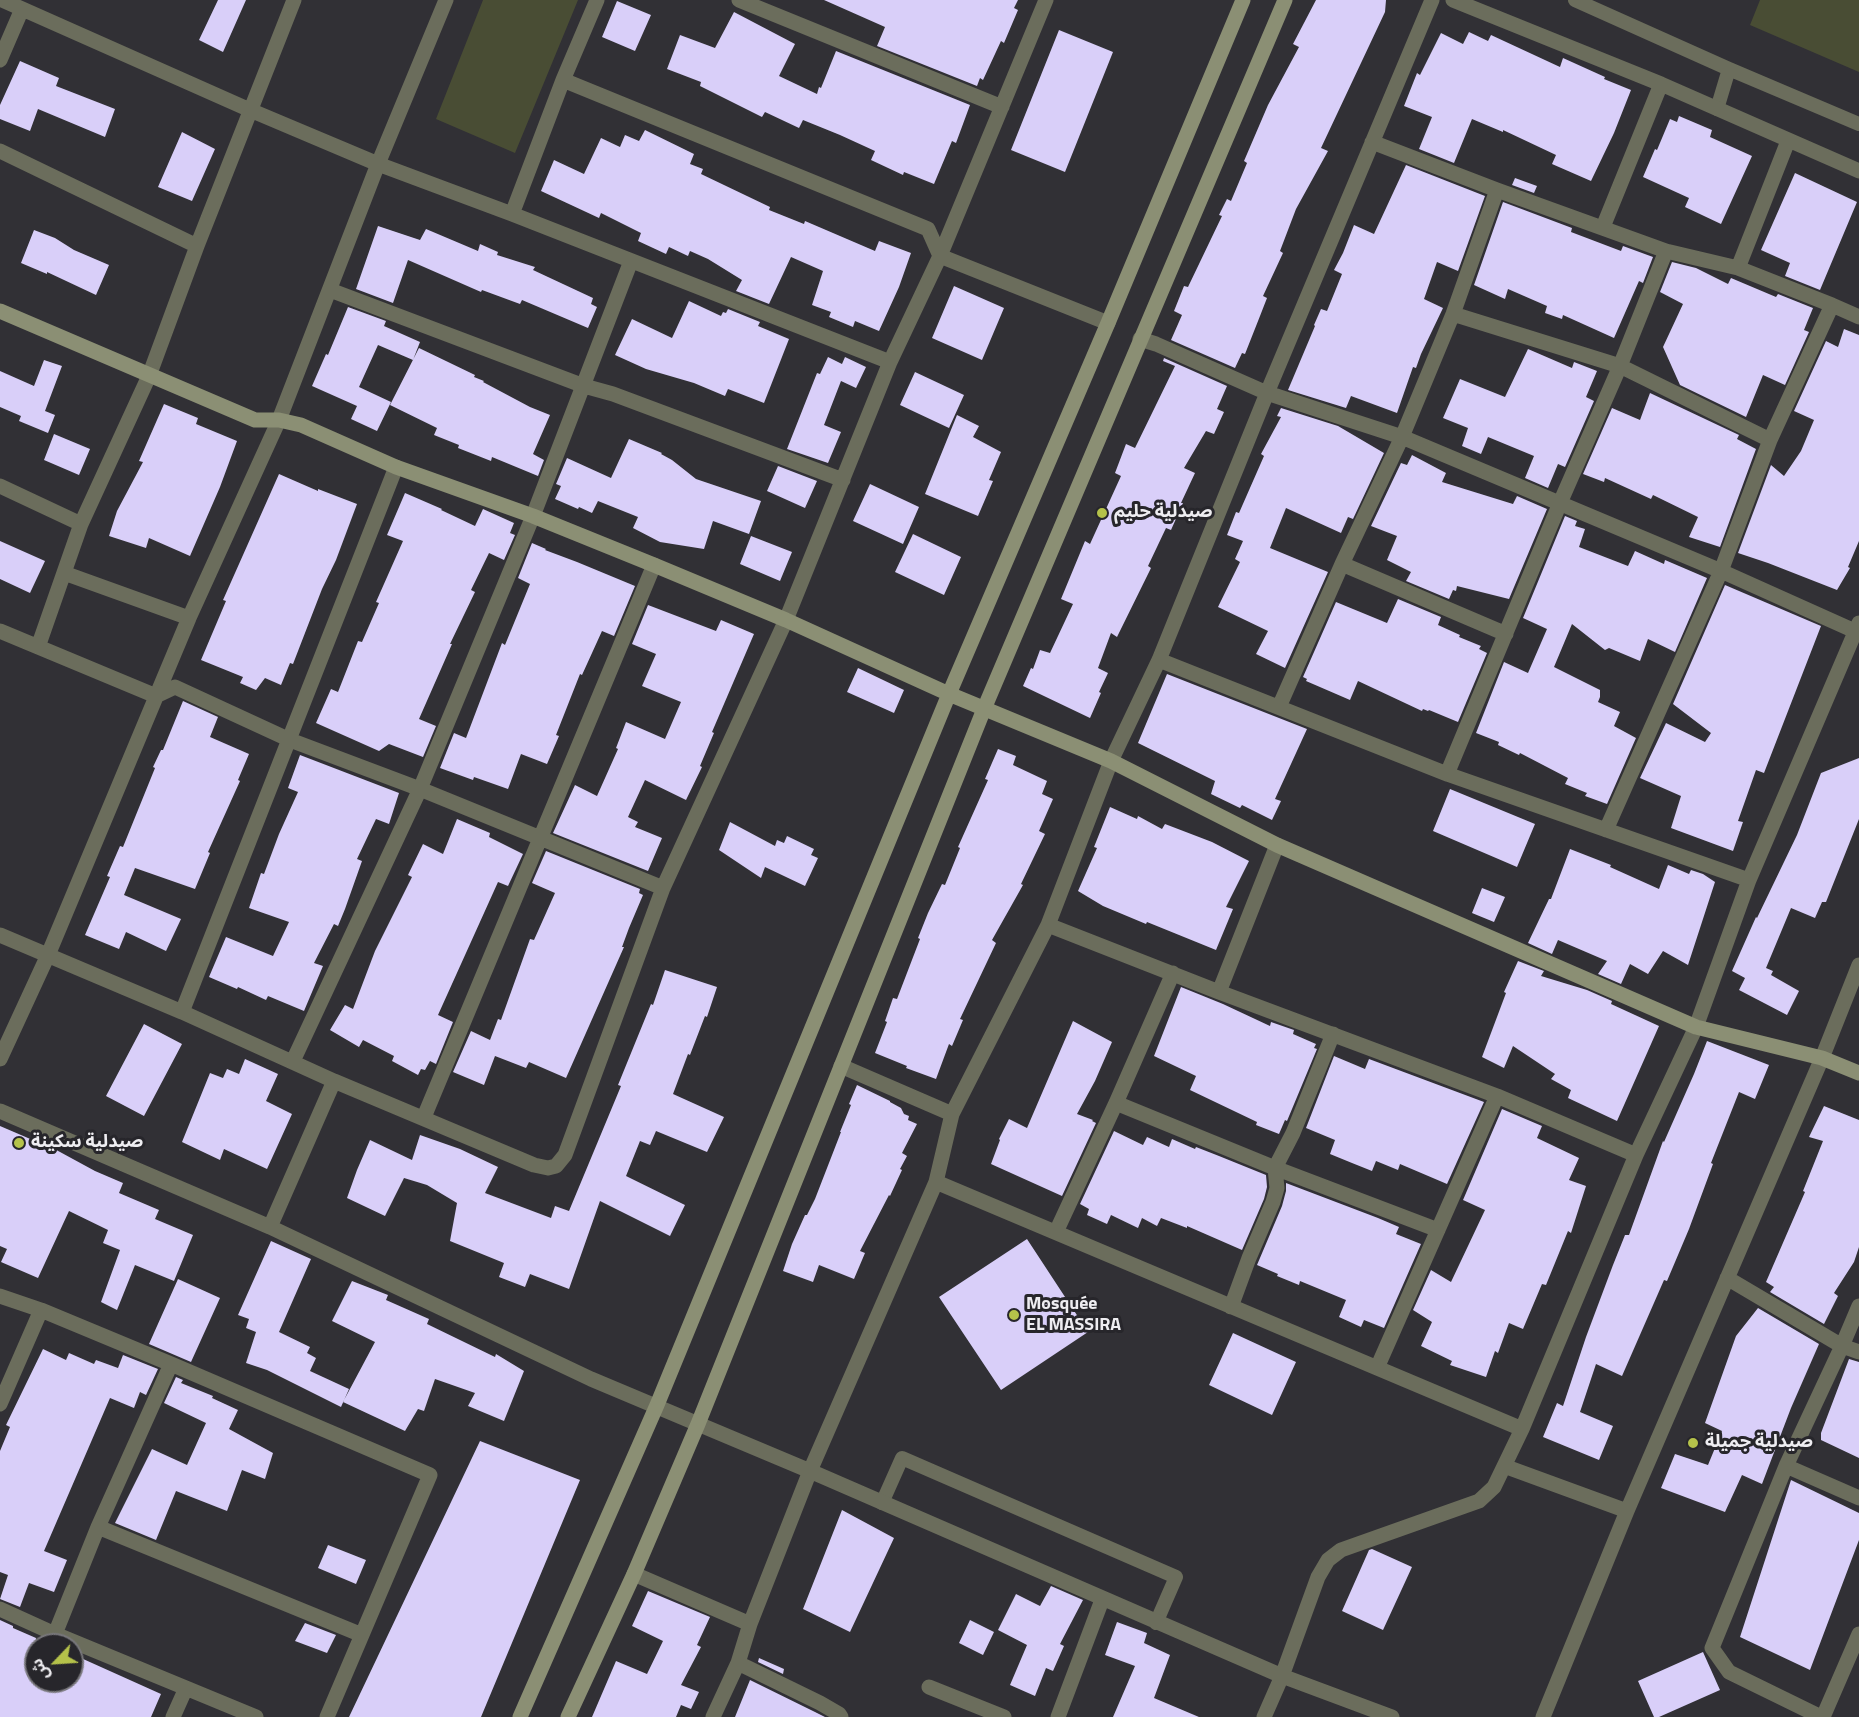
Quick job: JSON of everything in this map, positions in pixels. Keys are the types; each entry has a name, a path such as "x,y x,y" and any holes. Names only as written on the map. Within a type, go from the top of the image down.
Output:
{"street":[{"path":"2,0 378,164 890,362"},
{"path":"38,647 81,524 149,376 196,246 294,0"},
{"path":"0,1059 48,955 189,618 279,420 378,164 446,0"},
{"path":"512,214 563,80 597,0"},
{"path":"741,0 1002,107"},
{"path":"0,935 182,1012 334,1081 534,1165 548,1168 556,1166 565,1155 663,888 786,620 890,362 940,256 1046,0"},
{"path":"520,1717 657,1405 949,694 1243,0"},
{"path":"568,1717 634,1574 698,1424 984,709 1285,0"},
{"path":"713,1717 738,1663 750,1624 810,1471 936,1182 952,1114 1048,925 1111,762 1159,660 1432,0"},
{"path":"1453,0 1661,84 1859,171"},
{"path":"0,60 22,9"},
{"path":"563,80 928,229 940,256 1108,323"},
{"path":"1603,227 1661,84"},
{"path":"1737,268 1788,141"},
{"path":"1372,142 1666,251 1737,268 1859,317"},
{"path":"0,151 196,246"},
{"path":"1279,707 1342,564 1402,437 1453,314 1497,190"},
{"path":"1447,774 1620,366 1666,251"},
{"path":"293,1061 420,789 533,516 631,261"},
{"path":"330,290 584,386 613,394 843,480"},
{"path":"1606,830 1721,571 1770,440 1832,305"},
{"path":"0,311 255,420 279,420 301,424 396,467 533,516 786,620 949,694 1111,762 1277,845 1695,1028 1822,1058 1859,1073"},
{"path":"1453,314 1620,366 1770,440"},
{"path":"1140,339 1268,393 1402,437 1858,629 1749,880 1695,1028 1636,1155 1522,1429 1494,1487 1479,1501 1341,1550 1328,1560 1318,1577 1282,1676 1264,1717"},
{"path":"182,1012 396,467"},
{"path":"0,486 81,524"},
{"path":"1342,564 1506,634"},
{"path":"423,1117 654,565"},
{"path":"64,573 189,618"},
{"path":"0,631 156,696 175,687 290,740 420,789 663,888"},
{"path":"1159,660 1447,774 1749,880"},
{"path":"1219,992 1277,845"},
{"path":"1048,925 1497,1096 1636,1155"},
{"path":"1542,1717 1626,1511 1822,1058 1859,965"},
{"path":"1056,1232 1173,973"},
{"path":"1231,1307 1273,1202 1277,1188 1275,1168 1293,1133 1333,1034"},
{"path":"841,1066 952,1114"},
{"path":"270,1227 334,1081"},
{"path":"1377,1368 1497,1096"},
{"path":"1116,1102 1275,1168 1438,1230"},
{"path":"0,1111 270,1227 591,1379 810,1471 1156,1623 1282,1676 1392,1717"},
{"path":"936,1182 1522,1429"},
{"path":"1727,1278 1842,1346 1859,1352"},
{"path":"0,1296 41,1310 171,1364 430,1475 327,1717"},
{"path":"1859,1306 1786,1467 1712,1648 1729,1672 1822,1717 1859,1635"},
{"path":"0,1404 41,1310"},
{"path":"54,1633 98,1527 171,1364"},
{"path":"1504,1466 1626,1511"},
{"path":"1786,1467 1859,1498"},
{"path":"98,1527 362,1635"},
{"path":"634,1574 750,1624"},
{"path":"1058,1717 1102,1600"},
{"path":"0,1609 52,1633"},
{"path":"84,1646 256,1717"},
{"path":"738,1663 820,1703 841,1717"},
{"path":"929,1687 1004,1717"},
{"path":"173,1717 186,1688"}],"lane":[{"path":"1575,0 1859,124"},
{"path":"1717,109 1729,69"},
{"path":"882,1503 902,1458 1176,1576 1156,1623"}],"green space":[{"path":"483,0 578,0 515,153 436,119"},
{"path":"1760,0 1859,0 1859,72 1750,25"}],"building":[{"path":"218,0 246,0 223,52 199,40"},
{"path":"824,0 1018,0 1014,8 1018,10 1004,43 1001,41 983,80 980,78 977,86 877,46 885,27"},
{"path":"1316,0 1386,0 1385,12 1321,148 1328,151 1296,209 1280,251 1283,253 1263,296 1267,298 1245,354 1242,353 1235,368 1171,340 1182,315 1174,311 1184,286 1188,287 1222,216 1219,215 1227,199 1231,201 1247,163 1244,161 1268,105 1299,47 1293,44"},
{"path":"617,1 651,15 635,51 602,37"},
{"path":"734,12 795,44 779,76 817,94 836,51 970,105 956,143 952,141 934,184 904,172 903,175 871,160 875,151 840,135 803,120 799,128 765,112 762,117 700,86 701,82 667,69 680,35 715,48"},
{"path":"1059,30 1113,52 1065,172 1011,150"},
{"path":"1469,32 1488,41 1491,35 1560,67 1563,58 1631,90 1591,181 1552,164 1556,155 1503,130 1503,132 1472,119 1454,163 1419,149 1432,117 1404,106 1417,73 1420,75 1441,33 1463,44"},
{"path":"20,61 59,78 56,86 115,109 105,137 38,109 30,131 0,119 0,105"},
{"path":"1679,116 1712,130 1710,137 1752,156 1721,224 1685,207 1689,198 1643,177 1670,119 1677,122"},
{"path":"645,130 694,154 690,164 703,169 701,174 770,207 769,210 804,224 805,221 875,251 879,241 911,253 899,287 879,331 855,321 853,327 829,317 831,312 812,305 823,271 791,257 769,304 736,291 742,280 708,259 690,251 688,256 669,247 666,254 638,241 641,233 601,213 599,218 541,191 554,160 584,174 601,138 620,147 625,135 639,141"},
{"path":"182,132 215,149 192,201 158,187"},
{"path":"1406,165 1485,196 1458,271 1437,262 1424,299 1443,308 1416,368 1413,367 1397,413 1351,396 1346,408 1288,390 1321,309 1327,311 1342,274 1334,270 1354,225 1374,234"},
{"path":"1795,173 1857,202 1820,290 1785,276 1790,263 1761,250"},
{"path":"1515,178 1537,186 1534,193 1512,185"},
{"path":"1503,202 1572,228 1571,232 1621,251 1623,246 1653,257 1643,283 1639,281 1614,338 1563,315 1562,319 1545,313 1547,306 1508,289 1505,299 1474,285"},
{"path":"378,226 420,240 426,229 478,251 480,244 498,252 497,255 535,267 533,270 593,298 591,304 597,307 588,328 522,300 520,304 482,290 481,292 408,260 393,303 356,289"},
{"path":"34,230 109,265 96,295 47,272 47,274 21,263"},
{"path":"1672,262 1696,268 1728,284 1731,278 1776,297 1778,294 1813,308 1804,330 1809,332 1785,385 1763,375 1746,417 1680,385 1663,347 1683,304 1660,292"},
{"path":"954,286 1004,308 982,360 932,338"},
{"path":"689,301 721,316 728,309 760,322 758,326 789,339 764,403 728,389 725,396 694,383 646,369 615,355 632,319 672,338"},
{"path":"348,307 386,321 384,326 420,342 413,360 378,345 359,387 391,402 377,431 351,419 357,406 312,386"},
{"path":"1844,329 1859,335 1859,541 1848,567 1850,568 1837,590 1738,553 1771,465 1784,476 1801,451 1814,420 1794,411 1826,341 1838,347"},
{"path":"419,348 475,375 474,377 530,407 550,415 533,454 544,460 538,476 492,457 491,461 458,448 459,445 434,435 437,428 390,405"},
{"path":"1528,349 1572,368 1574,362 1597,371 1586,397 1594,401 1565,467 1558,464 1548,488 1525,478 1534,456 1488,437 1481,454 1462,446 1468,428 1443,418 1460,379 1505,397"},
{"path":"828,357 842,364 845,357 866,367 856,388 841,381 824,425 841,432 828,463 787,449 817,373 820,374"},
{"path":"1164,358 1227,386 1217,409 1224,412 1214,434 1206,431 1184,468 1195,473 1181,503 1183,503 1171,530 1166,528 1148,566 1151,568 1117,637 1111,633 1098,668 1108,673 1090,718 1023,686 1040,650 1050,653 1073,604 1061,599 1085,541 1090,544 1121,476 1115,473 1126,444 1135,448 1175,366 1163,361"},
{"path":"44,360 62,366 45,411 55,415 48,433 19,421 21,416 0,407 0,371 34,386"},
{"path":"915,372 964,395 949,428 900,405"},
{"path":"1650,393 1739,435 1737,439 1756,449 1720,547 1689,537 1698,517 1653,495 1651,499 1605,478 1604,482 1583,474 1612,408 1640,420"},
{"path":"164,404 198,418 196,424 237,441 190,556 149,538 146,548 109,536 117,511 143,462 139,461"},
{"path":"1281,408 1338,426 1384,453 1353,519 1348,517 1341,533 1286,508 1270,548 1328,572 1285,668 1256,654 1268,631 1218,607 1240,562 1235,559 1243,541 1227,535 1264,456 1261,454 1281,417 1277,416"},
{"path":"957,415 979,426 973,437 1001,452 989,480 993,481 978,516 925,494"},
{"path":"54,434 90,449 79,475 44,460"},
{"path":"629,439 662,453 696,479 761,501 749,534 713,521 704,549 660,542 633,528 638,517 598,501 592,513 555,499 561,486 556,484 567,458 611,478"},
{"path":"1412,455 1446,473 1442,482 1513,504 1517,496 1547,509 1509,599 1457,586 1449,599 1406,581 1411,572 1387,560 1397,536 1371,526 1401,463 1407,465"},
{"path":"778,466 817,481 805,508 767,491"},
{"path":"279,474 318,491 318,489 357,504 293,664 290,663 281,685 265,678 256,690 240,683 243,677 201,660 226,601 223,600"},
{"path":"870,484 919,507 903,544 853,521"},
{"path":"405,493 475,526 483,509 514,523 510,533 515,535 504,560 489,553 471,590 475,592 450,644 452,644 419,719 436,726 423,757 389,744 379,751 316,723 331,689 338,692 358,641 362,642 379,603 376,602 403,541 387,535"},
{"path":"1565,516 1577,521 1575,526 1585,529 1579,547 1628,566 1635,551 1664,564 1665,560 1707,578 1675,652 1648,639 1640,661 1609,648 1605,650 1572,624 1554,667 1600,690 1598,702 1620,712 1614,726 1636,738 1607,804 1585,796 1587,793 1565,784 1568,778 1520,753 1519,755 1498,745 1499,742 1476,733 1504,662 1528,673 1547,629 1523,618"},
{"path":"913,534 961,557 944,595 895,572"},
{"path":"751,536 792,552 780,581 740,564"},
{"path":"0,541 45,561 30,593 0,579"},
{"path":"532,543 635,586 614,636 602,631 582,675 580,674 547,764 521,754 508,789 440,768 454,733 466,738 502,643 505,645 530,584 518,578"},
{"path":"1725,585 1821,626 1764,773 1756,770 1738,821 1743,822 1733,851 1671,828 1681,796 1640,778 1666,723 1705,742 1711,733 1673,704"},
{"path":"1398,599 1441,617 1438,625 1481,646 1479,649 1487,653 1458,722 1429,710 1423,709 1422,711 1358,681 1350,700 1306,681 1307,679 1303,677 1336,602 1387,623"},
{"path":"648,605 716,631 721,620 754,634 712,732 714,733 700,766 702,767 686,800 645,780 628,817 638,822 635,827 662,838 648,871 553,833 575,785 597,796 618,749 616,748 626,722 665,739 681,702 642,686 656,654 632,644"},
{"path":"858,668 904,690 894,713 847,692"},
{"path":"1167,674 1307,729 1275,799 1281,801 1272,820 1242,805 1240,808 1211,794 1215,781 1138,743"},
{"path":"183,701 218,717 210,737 249,754 195,889 135,868 124,895 181,919 166,951 126,932 119,949 85,935 110,877 107,876 120,846 123,847 155,768 153,767 163,750"},
{"path":"998,749 1016,756 1013,765 1047,781 1042,794 1053,799 1039,831 1045,834 1021,884 1023,885 992,940 996,943 960,1019 963,1020 952,1046 949,1044 936,1079 875,1053 893,998 897,999 928,913 942,884 945,885 960,848 958,847 988,780 985,779"},
{"path":"300,755 399,793 389,824 376,819 357,859 362,861 338,926 334,924 314,963 323,966 304,1011 268,996 266,1000 209,977 226,937 273,956 289,922 249,908 261,873 264,874 298,792 288,788"},
{"path":"1859,758 1859,819 1826,902 1822,902 1815,918 1791,908 1766,968 1773,971 1771,975 1799,991 1787,1015 1739,990 1745,978 1732,971 1797,835 1821,773"},
{"path":"1450,789 1535,824 1517,867 1433,831"},
{"path":"1110,807 1137,819 1138,816 1162,829 1165,824 1212,842 1249,861 1226,907 1233,909 1216,950 1103,906 1078,891 1097,848 1094,847"},
{"path":"457,819 490,833 489,837 523,854 508,886 498,882 438,1015 453,1022 436,1064 430,1061 425,1070 421,1069 418,1075 392,1061 394,1056 363,1040 359,1047 330,1030 345,1005 353,1009 375,951 412,877 408,875 423,844 443,854"},
{"path":"730,822 775,846 777,840 784,843 787,836 814,849 811,855 818,858 805,886 765,867 761,878 719,850"},
{"path":"1570,849 1611,865 1610,867 1659,889 1668,865 1689,874 1691,870 1703,874 1715,882 1688,965 1663,951 1648,974 1630,964 1621,984 1598,974 1607,961 1558,940 1552,954 1528,943 1551,899"},
{"path":"546,851 640,889 639,893 643,895 622,947 624,947 566,1078 529,1062 526,1068 495,1056 484,1085 453,1072 471,1031 490,1040 498,1019 501,1020 530,939 534,940 555,893 532,883"},
{"path":"1482,888 1505,897 1494,922 1472,913"},
{"path":"1518,961 1544,971 1541,976 1587,990 1659,1026 1617,1121 1568,1098 1571,1090 1551,1079 1555,1074 1513,1046 1504,1068 1482,1057 1506,993 1504,992"},
{"path":"665,970 717,987 707,1017 705,1016 690,1055 688,1054 673,1094 724,1117 707,1152 656,1131 650,1145 640,1141 626,1176 685,1205 670,1236 600,1201 569,1289 530,1274 525,1287 499,1277 504,1263 450,1241 457,1203 427,1185 404,1178 385,1216 347,1198 370,1140 412,1160 420,1135 460,1149 498,1167 485,1193 551,1218 555,1206 569,1211 621,1086 618,1085 651,1004 653,1005"},
{"path":"1181,987 1270,1026 1271,1022 1294,1030 1293,1034 1316,1044 1314,1048 1317,1049 1287,1121 1285,1120 1279,1134 1256,1125 1257,1122 1190,1090 1196,1076 1154,1056"},
{"path":"1073,1021 1112,1042 1077,1114 1096,1123 1062,1196 991,1164 999,1139 1009,1119 1027,1128"},
{"path":"144,1024 182,1044 144,1116 106,1096"},
{"path":"1707,1041 1769,1065 1755,1099 1739,1092 1711,1163 1713,1164 1689,1229 1622,1376 1596,1364 1580,1412 1613,1426 1599,1460 1543,1437 1557,1403 1563,1406 1613,1265 1625,1235 1629,1235 1663,1141"},
{"path":"1334,1056 1365,1069 1369,1059 1484,1102 1447,1184 1400,1164 1398,1170 1376,1161 1372,1171 1330,1154 1335,1140 1306,1128"},
{"path":"245,1059 278,1074 266,1101 292,1114 267,1169 224,1149 220,1160 182,1142 210,1073 223,1078 227,1069 239,1074"},
{"path":"857,1085 901,1108 904,1114 909,1116 908,1120 917,1124 902,1153 907,1156 900,1169 902,1170 860,1251 865,1253 854,1279 819,1265 813,1282 783,1271 792,1244 815,1199"},
{"path":"1824,1106 1859,1120 1859,1247 1854,1262 1834,1293 1838,1296 1824,1324 1770,1292 1774,1287 1766,1282 1805,1192 1803,1191 1823,1141 1809,1137"},
{"path":"1502,1109 1542,1126 1537,1138 1579,1158 1569,1180 1586,1186 1571,1233 1568,1231 1546,1285 1542,1284 1523,1329 1509,1323 1498,1353 1495,1351 1486,1377 1450,1365 1452,1361 1421,1346 1432,1322 1413,1310 1431,1270 1451,1282 1485,1210 1463,1200"},
{"path":"0,1126 49,1146 123,1183 119,1193 159,1210 155,1219 193,1235 174,1281 135,1265 117,1310 101,1302 120,1250 103,1243 108,1230 69,1211 38,1278 1,1262 7,1249 0,1246"},
{"path":"1114,1131 1143,1145 1147,1137 1169,1147 1172,1139 1266,1175 1267,1187 1264,1199 1242,1250 1187,1226 1187,1228 1161,1218 1157,1226 1142,1218 1138,1228 1111,1215 1107,1224 1087,1215 1089,1209 1080,1204"},
{"path":"1286,1183 1399,1227 1396,1234 1421,1244 1384,1328 1364,1320 1361,1327 1339,1317 1346,1300 1300,1281 1299,1285 1257,1265 1282,1206"},
{"name":"Mosquée EL MASSIRA","path":"1027,1239 1088,1332 1001,1390 939,1297"},
{"path":"271,1241 311,1259 279,1332 310,1347 307,1353 316,1358 310,1371 349,1389 341,1407 267,1370 246,1363 256,1332 246,1328 249,1319 238,1315"},
{"path":"178,1279 220,1298 191,1362 149,1344"},
{"path":"352,1281 388,1295 386,1300 429,1319 427,1324 495,1357 496,1354 524,1371 504,1421 468,1406 475,1393 435,1379 424,1411 418,1409 405,1431 343,1402 375,1342 332,1321"},
{"path":"1758,1308 1819,1344 1762,1484 1742,1475 1725,1512 1661,1488 1675,1454 1708,1465 1722,1431 1705,1423 1736,1336"},
{"path":"1233,1333 1296,1362 1272,1415 1209,1385"},
{"path":"43,1349 66,1360 69,1353 94,1364 96,1360 118,1368 123,1355 158,1369 146,1395 140,1392 134,1408 110,1398 44,1551 67,1560 54,1592 29,1583 20,1607 0,1599 8,1575 0,1572 0,1451 10,1427 6,1425"},
{"path":"1849,1359 1859,1362 1859,1458 1821,1440 1821,1433"},
{"path":"176,1377 183,1380 181,1383 213,1396 212,1398 238,1410 229,1429 273,1453 265,1479 242,1470 227,1511 176,1491 156,1540 115,1523 152,1449 187,1465 206,1423 164,1403"},
{"path":"480,1441 580,1480 481,1717 349,1717"},
{"path":"1791,1480 1859,1513 1859,1540 1810,1670 1740,1637"},
{"path":"842,1510 894,1538 850,1632 803,1609"},
{"path":"328,1545 366,1560 356,1584 318,1568"},
{"path":"1372,1549 1412,1567 1383,1630 1342,1611 1369,1550"},
{"path":"1051,1586 1083,1600 1060,1644 1064,1646 1053,1671 1046,1668 1035,1696 1010,1685 1027,1645 998,1630 1016,1594 1040,1606"},
{"path":"648,1591 710,1617 697,1645 701,1647 681,1685 699,1692 691,1709 681,1705 676,1717 592,1717 616,1661 647,1674 663,1641 632,1626"},
{"path":"0,1620 24,1633 24,1693 84,1693 84,1659 161,1694 151,1717 0,1717"},
{"path":"970,1620 994,1632 983,1655 959,1643"},
{"path":"1117,1622 1147,1633 1144,1643 1170,1655 1154,1698 1199,1717 1113,1717 1135,1666 1105,1655"},
{"path":"305,1623 336,1635 327,1653 295,1641"},
{"path":"1703,1652 1720,1690 1659,1717 1654,1717 1638,1681"},
{"path":"759,1658 784,1669 783,1674 758,1662"},
{"path":"750,1680 815,1712 825,1717 735,1717"}],"place":[{"name":"صيدلية حليم","path":"1102,513"},
{"name":"صيدلية سكينة","path":"19,1143"},
{"name":"Mosquée EL MASSIRA","path":"1014,1315"},
{"name":"صيدلية جميلة","path":"1693,1443"}]}
